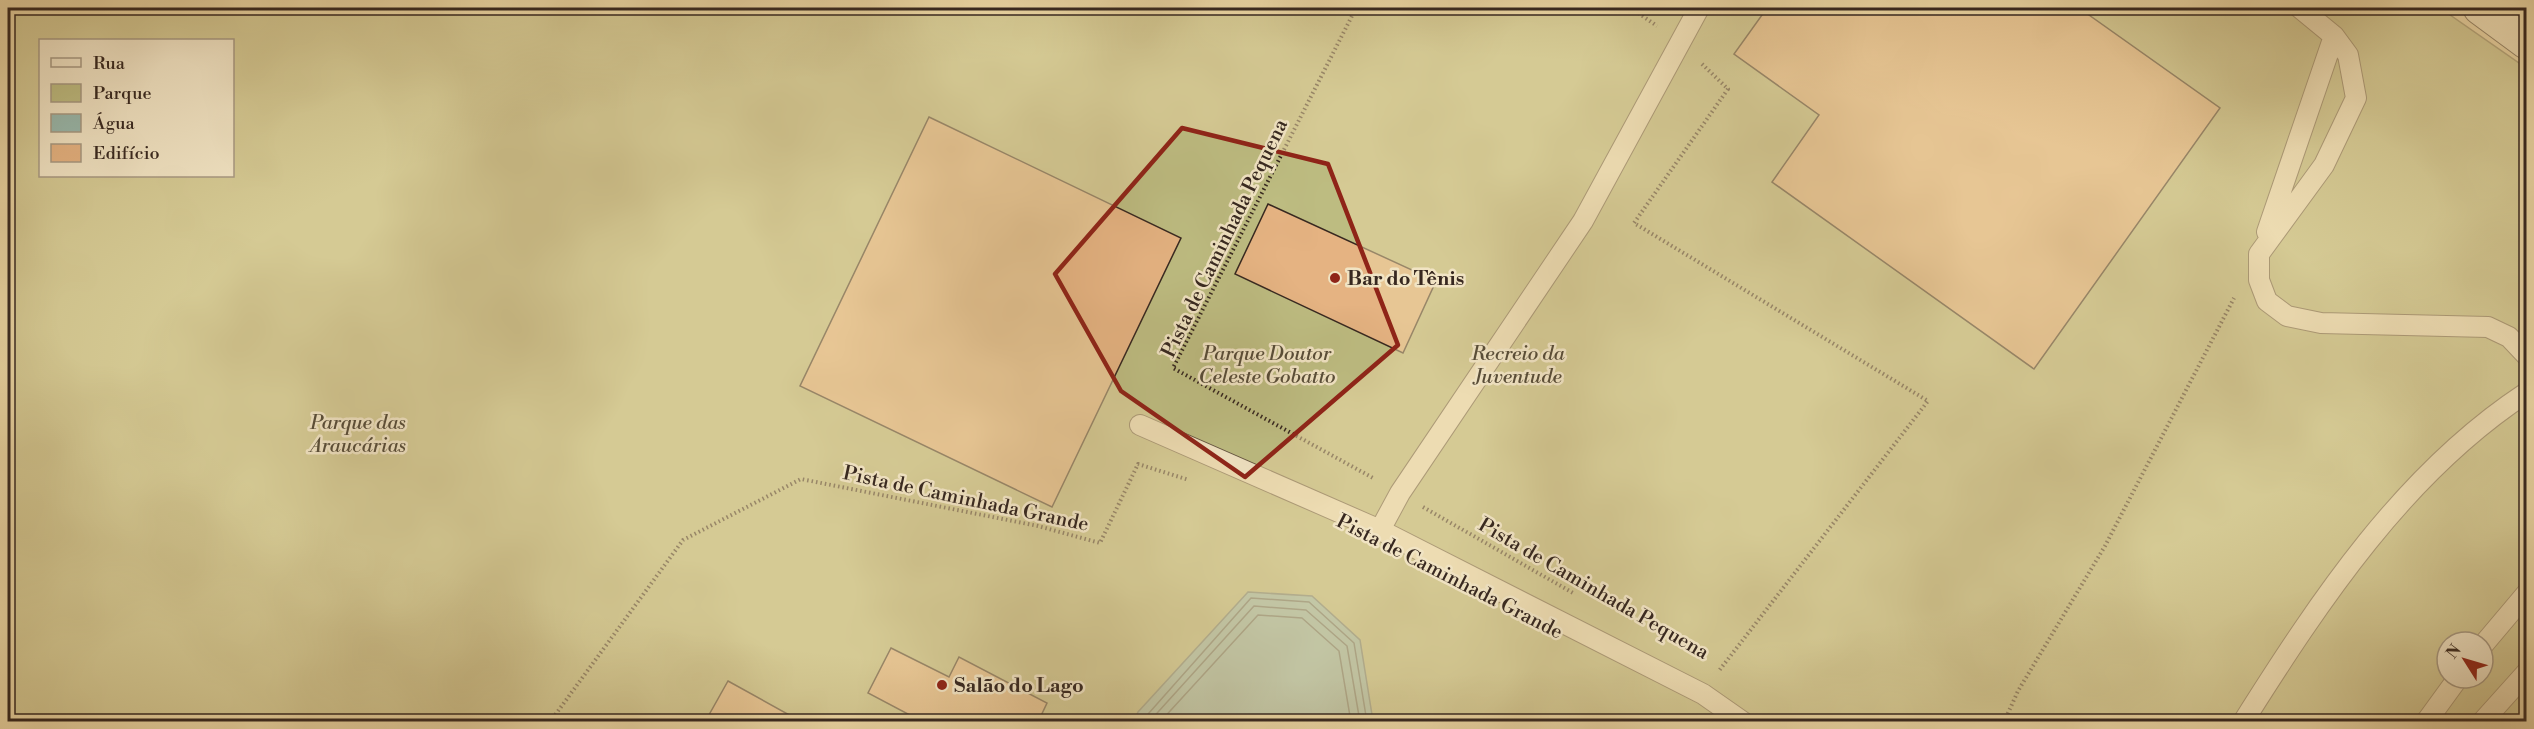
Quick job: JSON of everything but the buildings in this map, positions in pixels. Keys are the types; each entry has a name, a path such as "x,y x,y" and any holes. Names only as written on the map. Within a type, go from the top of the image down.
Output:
{"main road":[{"path":"2480,8 2526,42"}],"lane":[{"path":"1380,530 1400,493 1583,221 1699,8"},
{"path":"2259,254 2324,165 2356,98 2348,56 2334,36 2300,8"},
{"path":"2334,36 2290,171 2259,254 2259,280 2267,301 2287,316 2321,323 2488,327 2509,337 2526,355"},
{"path":"2243,722 2310,619 2373,535 2438,464 2487,419 2526,393"},
{"path":"1140,425 1380,530 1702,694 1743,722"},
{"path":"2495,631 2526,594"},
{"path":"2482,722 2526,673"},
{"path":"2426,722 2449,690"}],"path":[{"name":"Pista de Caminhada Pequena","path":"1356,8 1173,368 1400,493 1583,599"},
{"name":"Pista de Caminhada Pequena","path":"1631,8 1680,44 1728,89 1634,223 1928,401 1715,675"},
{"path":"2004,722 2018,691 2105,546 2259,254"},
{"name":"Pista de Caminhada Grande","path":"550,722 683,540 801,479 1038,526 1100,543 1138,464 1194,482"}],"highlighted area":[{"path":"1182,128 1328,164 1398,345 1245,477 1121,391 1055,274"}],"green space":[{"name":"Recreio da Juventude","path":"8,8 2440,8 2526,68 2526,721 8,721"}],"water":[{"path":"1248,592 1312,596 1360,640 1373,721 1134,721 1138,712"}],"place":[{"name":"Bar do Tênis","path":"1335,278"},
{"name":"Salão do Lago","path":"942,685"}],"park label":[{"name":"Parque Doutor Celeste Gobatto","path":"1267,364"},
{"name":"Parque das Araucárias","path":"358,434"}]}
